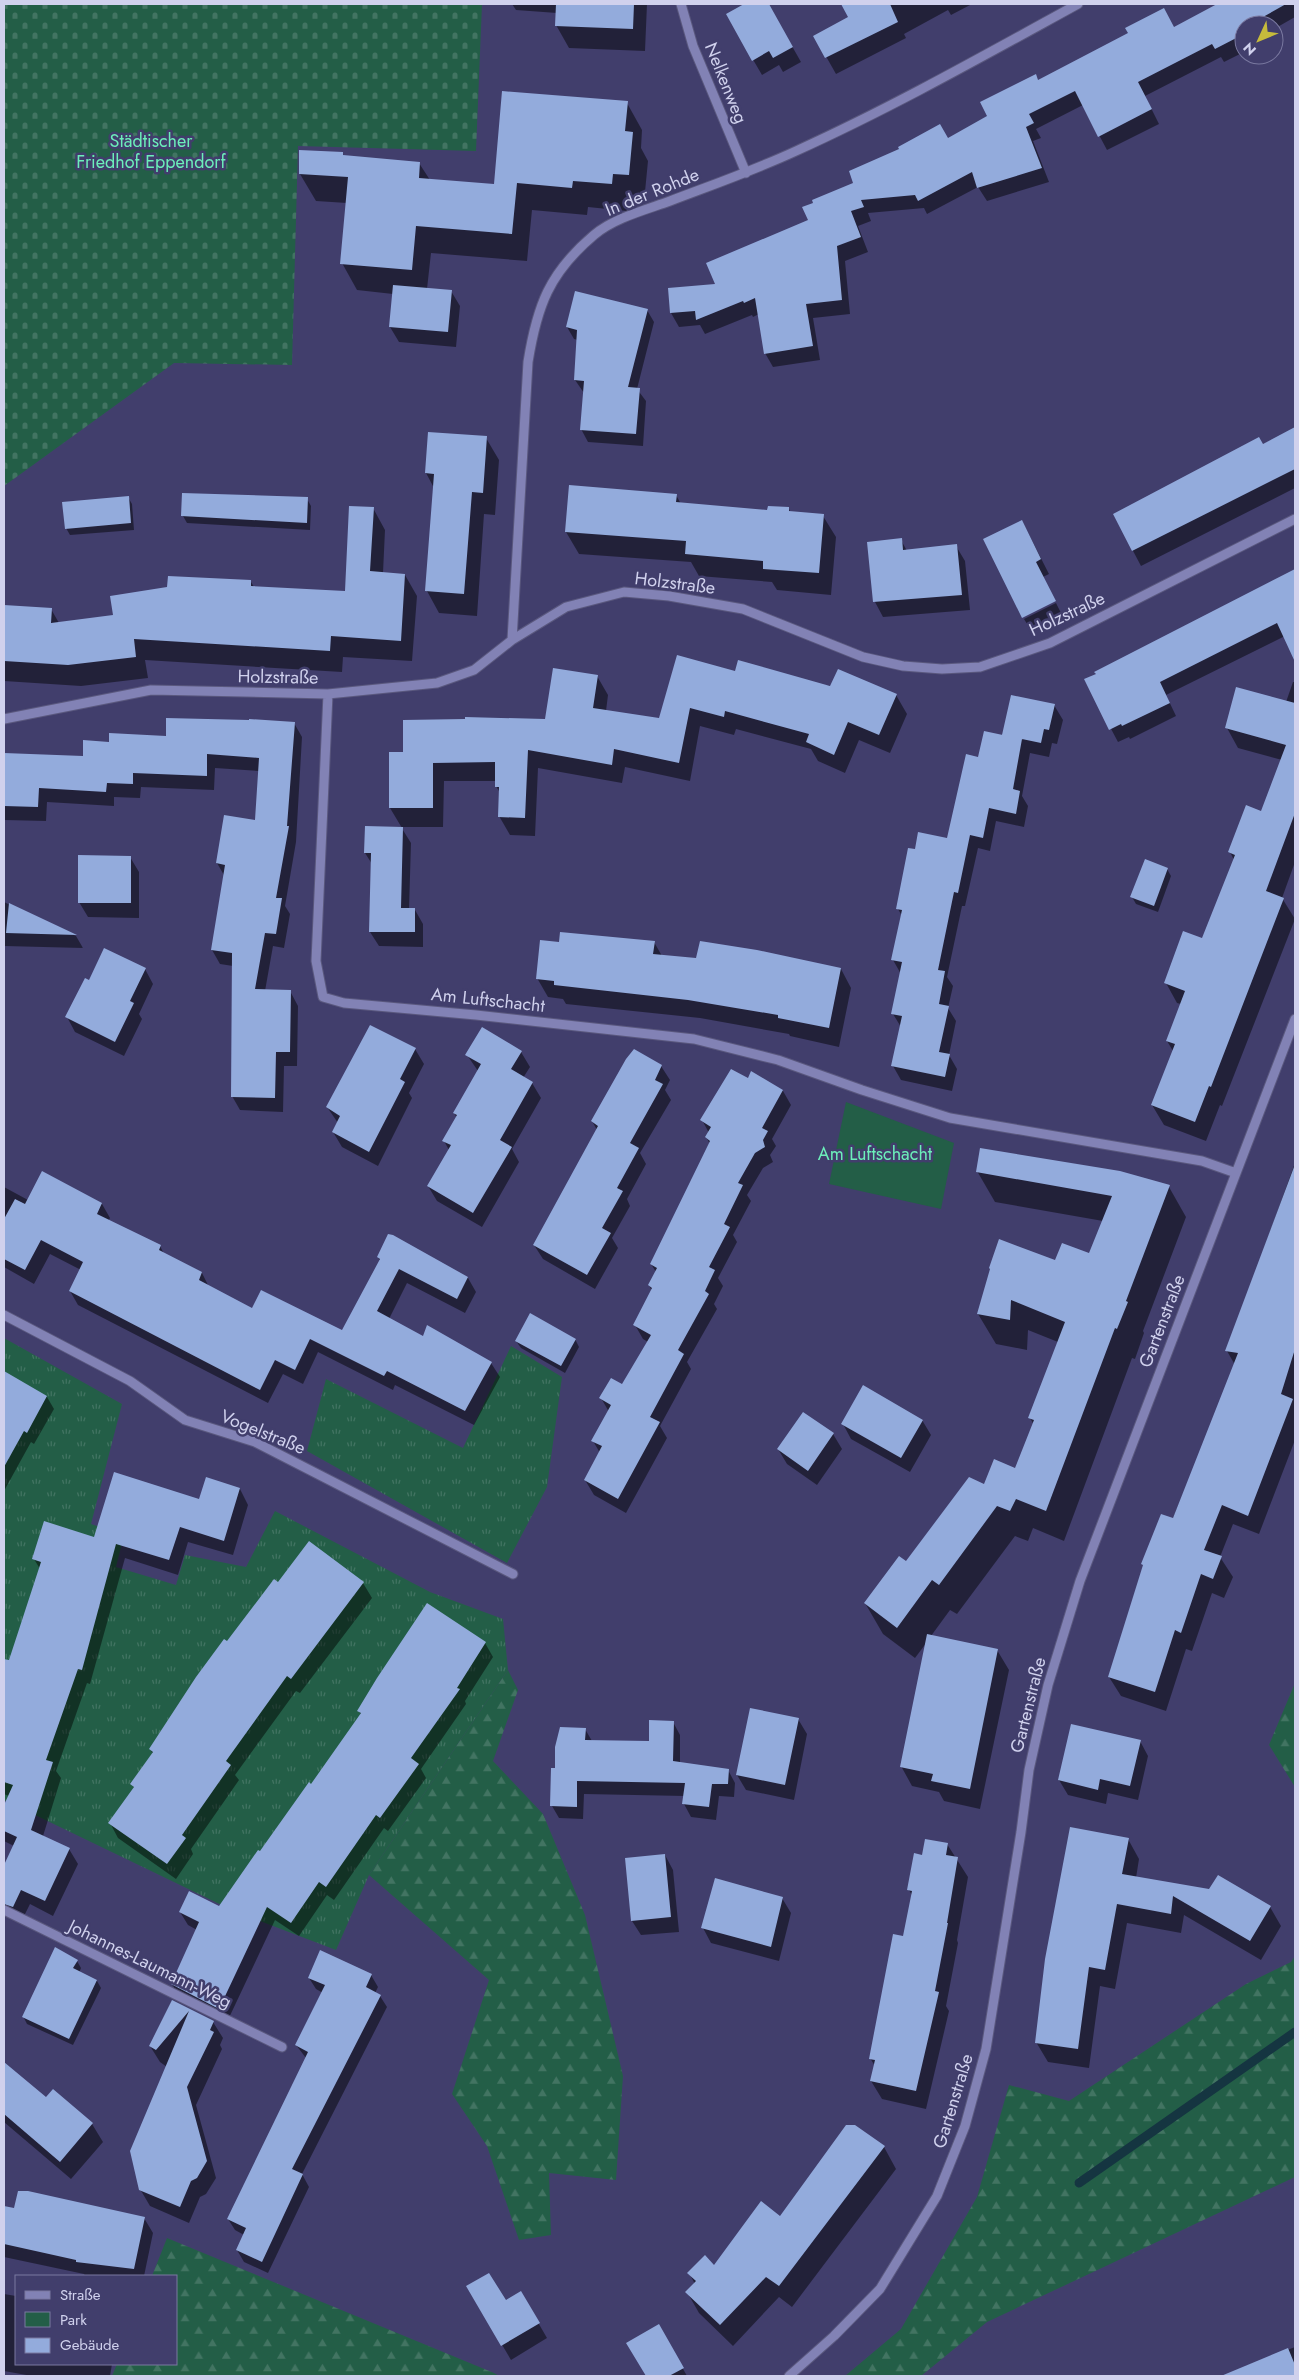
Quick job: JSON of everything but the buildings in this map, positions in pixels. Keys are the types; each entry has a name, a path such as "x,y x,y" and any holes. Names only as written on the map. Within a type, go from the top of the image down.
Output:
{"street":[{"name":"Nelkenweg","path":"681,4 693,46 746,173"},
{"name":"In der Rohde","path":"512,640 528,362 535,322 550,285 570,257 596,234 628,216 746,173 884,110 1078,4"},
{"name":"Holzstraße","path":"4,719 151,690 328,694 437,683 474,670 512,640 566,607 624,592 669,596 743,609 863,657 903,666 942,669 980,667 1050,643 1295,519"},
{"name":"Am Luftschacht","path":"328,694 316,961 323,997 344,1003 476,1015 694,1039 778,1060 862,1090 950,1118 1202,1161 1236,1173"},
{"name":"Gartenstraße","path":"789,2376 834,2336 880,2289 937,2196 965,2126 986,2049 1021,1832 1029,1770 1048,1685 1084,1572 1295,1019"},
{"name":"Vogelstraße","path":"4,1315 130,1381 185,1420 262,1446 513,1574"},
{"name":"Johannes-Laumann-Weg","path":"4,1910 282,2047"}],"green space":[{"name":"Städtischer Friedhof Eppendorf","path":"4,4 482,4 476,151 298,146 292,365 174,363 4,486"},
{"name":"Am Luftschacht","path":"846,1102 954,1143 941,1209 829,1184"},
{"path":"4,1338 122,1404 91,1524 124,1535 116,1567 176,1585 185,1555 246,1567 275,1511 430,1592 503,1619 508,1670 369,1875 336,1950 236,1912 4,1800"},
{"path":"511,1346 562,1377 547,1487 507,1563 307,1451 326,1379 463,1448"},
{"path":"508,1670 518,1690 493,1761 543,1814 585,1915 623,2076 616,2180 549,2173 551,2235 519,2240 487,2146 452,2094 489,1980 369,1875"},
{"path":"1295,1683 1295,1787 1269,1745"},
{"path":"1295,1956 1295,2177 987,2322 921,2376 845,2376 901,2329 977,2197 1009,2085 1069,2101 1246,1984 1291,1962"},
{"path":"167,2238 499,2376 112,2376 117,2365 178,2365 178,2275 152,2275"}],"waterway":[{"path":"1079,2183 1295,2032"}]}
